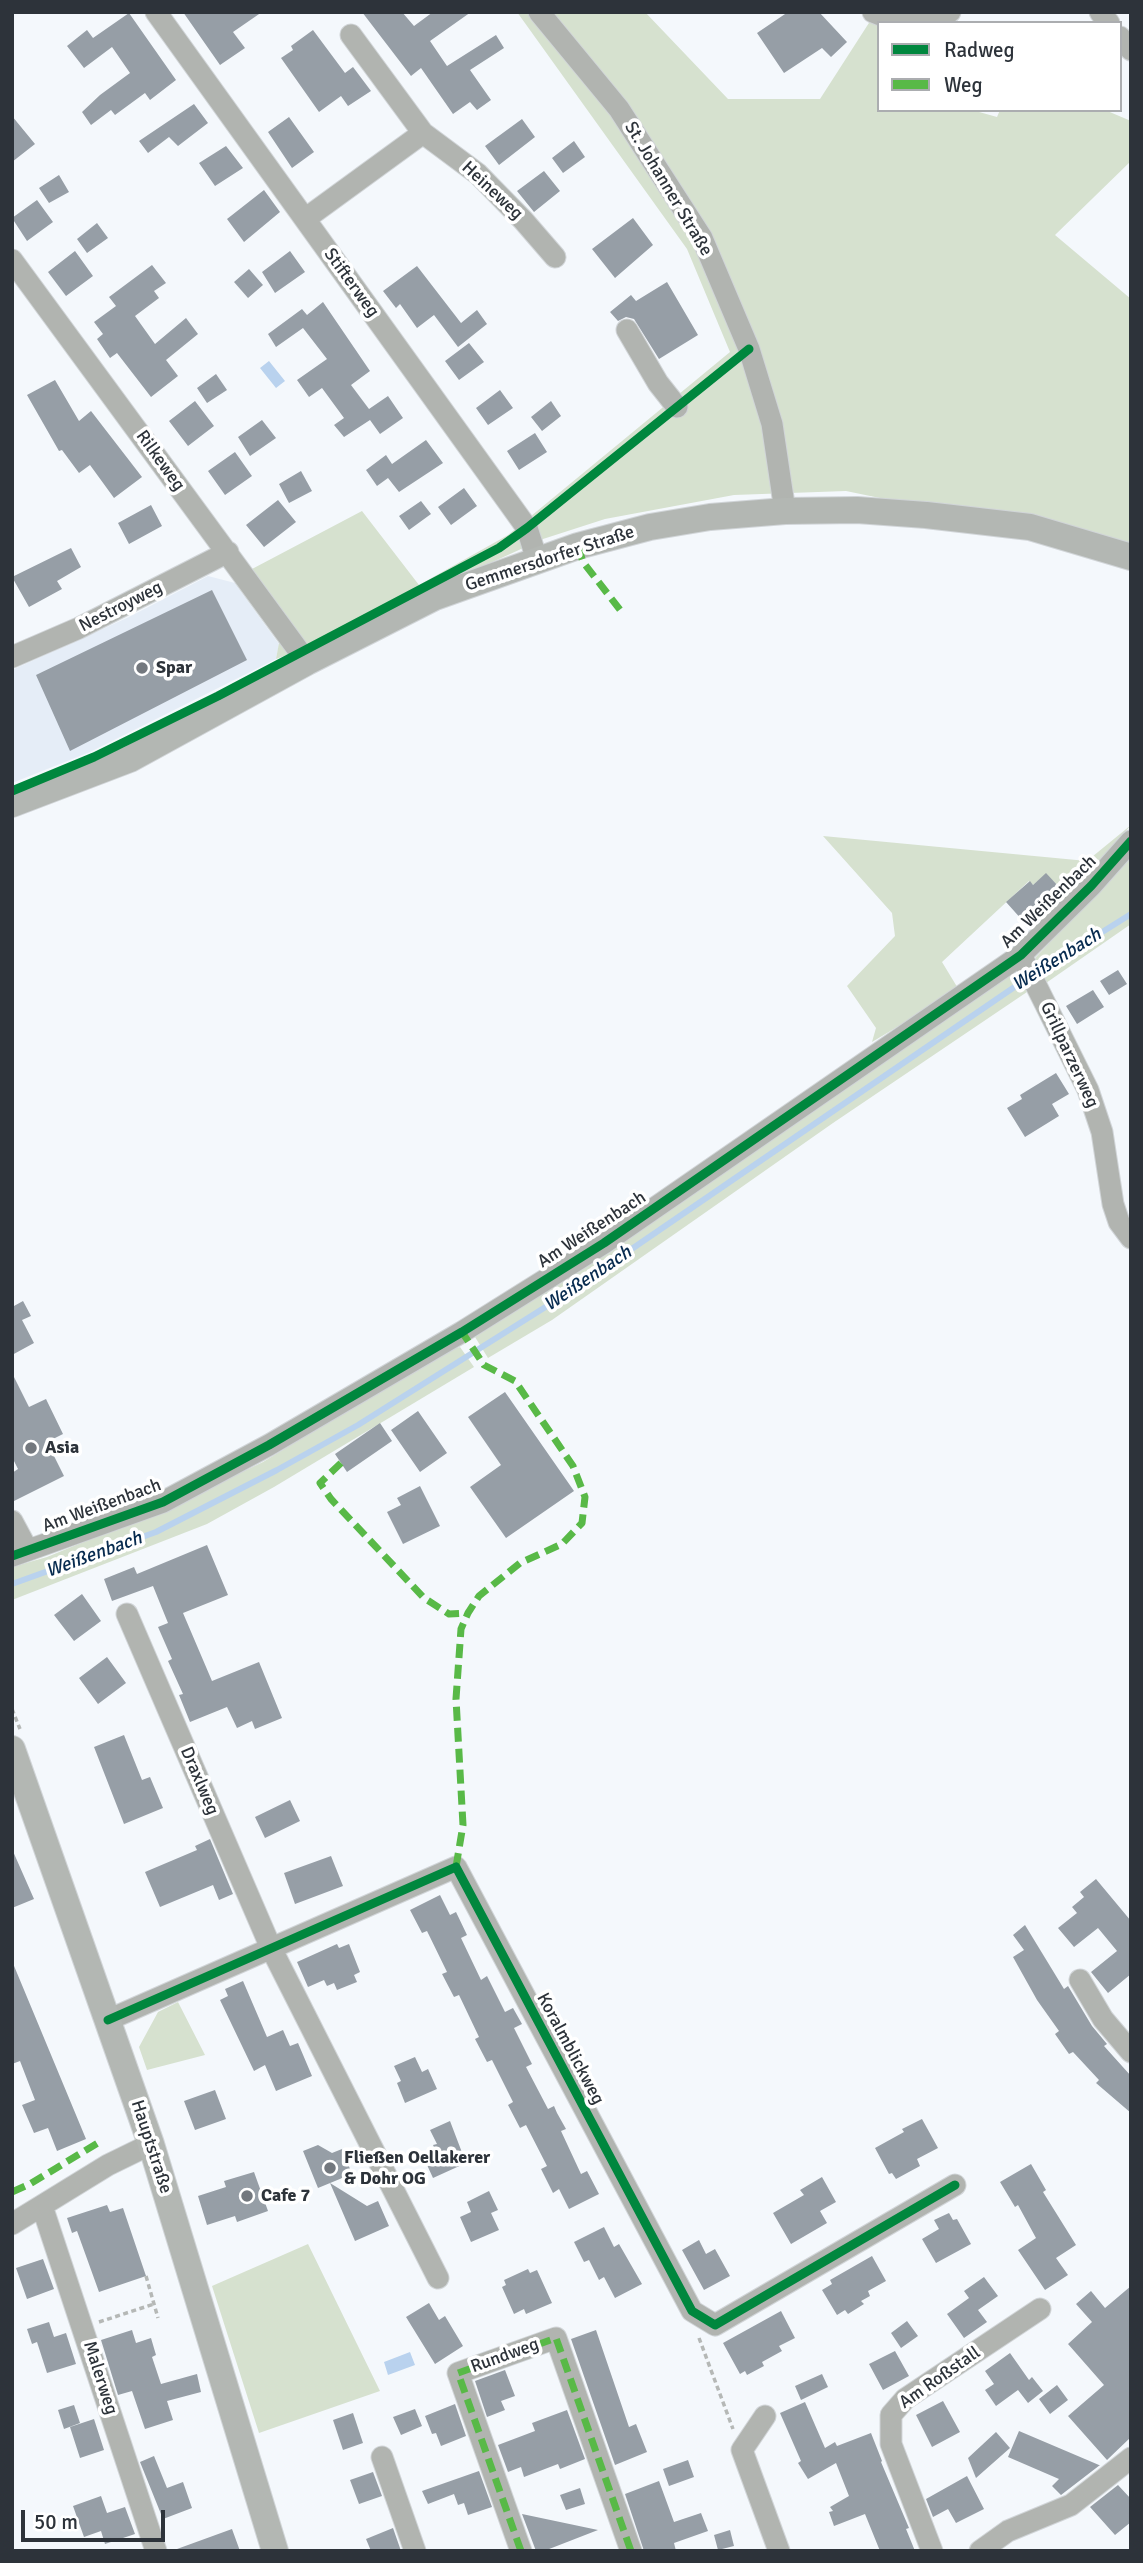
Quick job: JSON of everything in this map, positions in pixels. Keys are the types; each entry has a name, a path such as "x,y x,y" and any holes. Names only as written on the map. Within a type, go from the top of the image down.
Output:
{"main road":[{"name":"Gemmersdorfer Straße","path":"12,804 130,759 307,662 435,597 537,560 650,527 710,517 785,511 857,510 926,514 1030,527 1131,557"},
{"name":"Hauptstraße","path":"12,1749 151,2144 275,2551"}],"street":[{"name":"Stifterweg","path":"156,12 527,528 537,560"},
{"name":"St. Johanner Straße","path":"539,12 619,109 702,238 753,361 772,424 785,511"},
{"path":"873,12 908,21"},
{"path":"925,21 936,20 950,12"},
{"name":"Heineweg","path":"351,35 423,133 478,174 555,257"},
{"path":"305,219 423,133"},
{"name":"Rilkeweg","path":"12,260 307,662"},
{"path":"627,330 658,383 677,407"},
{"name":"Nestroyweg","path":"12,657 79,628 228,552"},
{"name":"Am Weißenbach","path":"12,1521 20,1552 163,1502 269,1446 462,1332 604,1243 1023,958 1131,841"},
{"name":"Grillparzerweg","path":"1023,958 1088,1090 1102,1132 1113,1204 1119,1222 1131,1238"},
{"name":"Draxlweg","path":"127,1614 271,1948"},
{"name":"Koralmblickweg","path":"108,2020 456,1867 692,2311 704,2318"},
{"path":"271,1948 438,2278"},
{"path":"1080,1980 1103,2019 1131,2052"},
{"path":"12,2224 108,2165 151,2144"},
{"path":"704,2318 715,2325 955,2185"},
{"name":"Malerweg","path":"43,2206 156,2551"},
{"name":"Am Roßstall","path":"932,2551 891,2444 891,2415 905,2399 1040,2309"},
{"name":"Rundweg","path":"521,2551 458,2373 556,2338 631,2551"},
{"path":"765,2416 742,2450 779,2551"},
{"path":"382,2457 415,2551"},
{"path":"980,2551 1008,2531 1071,2505 1131,2458"}],"path":[{"path":"146,2276 158,2318"},
{"path":"84,2327 154,2304"},
{"path":"704,2318 696,2331 742,2450"}],"shaded area":[{"path":"208,576 235,583 279,644 276,659 90,752 12,783 12,670 129,617"}],"green space":[{"path":"517,12 645,12 728,99 820,99 876,12 878,21 877,112 979,112 997,117 999,112 1110,112 1131,121 1131,161 1055,235 1131,299 1131,550 846,491 734,495 605,519 543,539 464,575 362,627 276,659 279,643 235,583 252,569 362,511 419,585 508,535 730,352 687,249"},
{"path":"1131,825 1070,897 1046,874 1033,885 1029,881 942,962 959,990 872,1042 876,1028 847,986 895,936 892,913 823,836 1087,861"},
{"path":"1131,856 1131,924 1046,983 1035,958"},
{"path":"1012,973 1019,976 1027,992 833,1123 552,1320 488,1358 475,1337"},
{"path":"460,1347 474,1367 274,1487 207,1524 12,1600 12,1567 47,1557 171,1506 263,1462 443,1352"},
{"path":"178,2002 205,2055 147,2070 139,2047 158,2012"},
{"path":"308,2244 380,2391 259,2433 212,2286"}],"water":[{"path":"269,361 285,381 276,388 260,368"},
{"path":"410,2352 415,2365 388,2375 384,2362"}],"building":[{"path":"183,12 262,12 233,32 245,48 220,65"},
{"path":"362,12 402,12 414,26 433,12 471,12 430,41 447,66 496,35 504,48 470,70 491,100 477,110 470,102 453,114 421,68 411,76"},
{"path":"788,12 819,12 847,42 831,57 822,48 784,73 757,33"},
{"path":"129,13 176,80 150,100 145,93 115,115 111,110 91,125 82,112 130,73 112,47 84,68 67,46 87,30 93,38"},
{"path":"313,30 345,73 353,67 371,91 348,106 341,96 319,112 281,58 293,50 291,46"},
{"path":"194,104 208,123 178,146 169,137 148,153 139,141"},
{"path":"12,116 35,144 12,162"},
{"path":"289,117 314,152 292,168 268,132"},
{"path":"522,119 535,137 499,165 485,146"},
{"path":"574,141 585,157 563,173 552,158"},
{"path":"226,146 243,168 215,186 199,163"},
{"path":"544,171 560,191 534,212 517,191"},
{"path":"59,175 69,192 49,203 39,188"},
{"path":"264,190 280,212 244,242 227,219"},
{"path":"37,200 53,222 27,241 12,218"},
{"path":"633,218 653,245 615,278 592,249"},
{"path":"97,223 108,238 87,253 77,239"},
{"path":"75,251 93,276 66,296 48,272"},
{"path":"290,251 305,272 275,293 262,272"},
{"path":"152,265 166,283 154,291 159,298 135,316 155,344 186,318 198,334 166,360 178,376 151,397 117,353 110,358 97,339 103,334 94,322 116,306 109,297"},
{"path":"417,266 461,323 477,310 487,324 458,347 434,315 417,328 400,304 396,308 383,291"},
{"path":"249,269 263,285 248,298 234,282"},
{"path":"667,282 698,335 659,359 634,319 626,317 618,321 610,312 631,295 636,301"},
{"path":"323,302 370,371 351,385 369,409 388,396 403,418 380,434 370,420 344,437 334,425 344,418 322,388 309,397 297,380 327,359 303,328 276,347 268,334 302,309 307,315"},
{"path":"469,343 484,362 459,380 445,361"},
{"path":"216,374 227,390 207,403 197,388"},
{"path":"55,380 79,421 91,411 142,477 114,498 90,465 79,473 62,450 59,451 27,395"},
{"path":"500,390 513,408 488,425 476,408"},
{"path":"195,401 214,426 188,446 169,421"},
{"path":"551,401 561,416 542,431 531,417"},
{"path":"262,420 276,438 250,456 238,437"},
{"path":"535,433 547,452 519,470 507,451"},
{"path":"426,440 443,463 399,492 388,478 377,486 366,470 386,455 392,464"},
{"path":"235,452 252,476 225,495 208,471"},
{"path":"301,471 312,491 289,503 279,484"},
{"path":"464,488 477,506 451,525 438,507"},
{"path":"278,500 296,522 264,547 246,525"},
{"path":"421,501 431,514 409,530 399,516"},
{"path":"151,505 162,526 129,544 118,523"},
{"path":"71,548 81,567 57,581 62,589 29,607 12,577"},
{"name":"Spar","path":"212,590 247,660 70,751 36,675"},
{"path":"1046,873 1060,888 1023,921 1006,902 1030,881 1033,885"},
{"path":"1118,970 1127,984 1109,995 1100,981"},
{"path":"1093,990 1104,1007 1077,1024 1066,1006"},
{"path":"1056,1073 1069,1094 1052,1104 1059,1116 1025,1137 1007,1108 1022,1099 1020,1095"},
{"path":"23,1301 31,1316 22,1320 34,1343 12,1355 12,1302 14,1306"},
{"name":"Asia","path":"12,1373 29,1407 46,1399 63,1434 47,1442 64,1476 12,1502 12,1473 18,1469 12,1457"},
{"path":"505,1392 574,1491 506,1538 470,1487 501,1465 468,1417"},
{"path":"418,1411 447,1453 420,1472 391,1430"},
{"path":"380,1423 392,1441 347,1472 335,1454"},
{"path":"420,1486 440,1526 403,1544 387,1512 401,1505 397,1498"},
{"path":"207,1545 228,1595 183,1613 212,1681 259,1662 282,1718 255,1729 252,1721 237,1728 227,1707 190,1722 179,1695 183,1694 168,1661 172,1659 158,1627 168,1623 153,1586 112,1601 104,1579 134,1567 137,1574"},
{"path":"82,1594 101,1621 74,1641 54,1615"},
{"path":"107,1657 126,1683 98,1704 79,1678"},
{"path":"124,1735 142,1780 150,1777 163,1808 124,1824 94,1747"},
{"path":"290,1800 300,1821 265,1838 255,1817"},
{"path":"210,1839 233,1894 219,1900 213,1885 160,1907 145,1872 197,1850 195,1846"},
{"path":"12,1849 34,1899 12,1908"},
{"path":"331,1856 343,1886 295,1904 284,1873"},
{"path":"1096,1879 1131,1921 1131,1974 1108,1993 1091,1972 1117,1951 1098,1928 1074,1947 1058,1928 1077,1913 1072,1907 1084,1897 1080,1892"},
{"path":"440,1895 450,1915 456,1912 467,1935 461,1938 481,1980 487,1976 505,2012 513,2008 522,2024 514,2028 532,2064 526,2067 548,2109 554,2106 566,2129 561,2131 581,2174 587,2171 599,2194 569,2209 559,2189 553,2193 541,2169 547,2166 526,2125 520,2128 508,2105 513,2102 492,2060 487,2062 475,2039 479,2037 459,1995 454,1997 442,1974 447,1972 427,1931 422,1933 410,1910"},
{"path":"1025,1925 1064,1989 1068,1986 1092,2026 1107,2044 1104,2046 1131,2076 1131,2113 1096,2083 1099,2080 1073,2052 1069,2054 1055,2034 1059,2031 1037,2000 1013,1957 1024,1950 1013,1935"},
{"path":"337,1944 339,1948 349,1944 360,1972 354,1975 357,1982 337,1990 334,1983 327,1986 324,1980 308,1987 297,1962"},
{"path":"12,1961 86,2139 57,2151 48,2128 34,2133 22,2105 35,2100 20,2061 12,2064"},
{"path":"243,1981 267,2037 283,2030 290,2046 298,2043 312,2076 276,2091 265,2065 254,2071 220,2000 228,1996 225,1989"},
{"path":"415,2057 422,2072 428,2069 437,2089 405,2103 397,2083 401,2081 394,2066"},
{"path":"215,2090 226,2119 195,2130 184,2101"},
{"path":"922,2119 938,2148 917,2159 920,2166 896,2179 892,2173 889,2174 875,2148"},
{"path":"450,2121 466,2163 433,2178 422,2154 435,2149 433,2145 437,2144 430,2130"},
{"name":"Fließen Oellakerer & Dohr OG","path":"318,2145 332,2153 342,2149 352,2174 318,2188 303,2151"},
{"path":"1031,2164 1046,2190 1043,2192 1076,2245 1056,2258 1068,2275 1045,2290 1018,2250 1036,2238 1018,2205 1015,2207 1000,2182"},
{"path":"254,2172 268,2211 237,2222 235,2216 207,2225 198,2196 226,2187 224,2181"},
{"path":"822,2177 836,2202 820,2211 827,2223 791,2244 773,2213 804,2195 800,2190"},
{"path":"330,2183 367,2206 378,2201 389,2226 355,2241"},
{"path":"489,2191 498,2210 491,2213 499,2230 471,2242 460,2217 471,2212 467,2202"},
{"path":"107,2205 110,2212 123,2208 146,2276 99,2292 77,2231 72,2233 67,2218"},
{"path":"949,2213 953,2220 957,2219 971,2244 936,2263 922,2239 939,2229 934,2220"},
{"path":"604,2227 614,2247 619,2244 642,2284 615,2298 604,2277 599,2280 589,2260 584,2262 574,2242"},
{"path":"699,2240 706,2254 715,2249 730,2276 704,2290 682,2250"},
{"path":"872,2256 886,2281 868,2291 870,2296 861,2301 864,2304 848,2314 845,2310 837,2315 822,2290 832,2284 830,2280"},
{"path":"43,2259 54,2289 27,2299 16,2268"},
{"path":"528,2269 530,2273 537,2270 552,2303 526,2314 524,2309 514,2314 502,2287 506,2285 504,2280"},
{"path":"984,2277 998,2296 978,2310 987,2322 964,2338 947,2314 969,2298 964,2291"},
{"path":"1131,2286 1131,2437 1107,2460 1068,2416 1104,2385 1068,2344 1092,2322 1076,2304 1091,2291 1105,2308"},
{"path":"429,2303 439,2320 445,2316 463,2346 435,2364 406,2317"},
{"path":"781,2311 795,2338 779,2346 782,2351 762,2362 764,2366 747,2375 745,2371 740,2374 723,2343"},
{"path":"907,2321 918,2336 901,2348 891,2333"},
{"path":"49,2322 54,2337 66,2333 76,2364 47,2373 37,2342 32,2344 27,2329"},
{"path":"132,2330 136,2343 151,2338 156,2355 152,2357 161,2384 197,2374 201,2392 167,2401 173,2420 145,2429 132,2391 118,2395 101,2340"},
{"path":"596,2330 629,2427 636,2424 647,2452 615,2465 571,2339"},
{"path":"895,2351 909,2376 883,2390 869,2364"},
{"path":"1010,2353 1029,2380 1032,2377 1043,2391 1028,2403 1018,2390 996,2406 985,2390 994,2384 985,2371"},
{"path":"505,2370 515,2396 501,2401 505,2410 487,2417 475,2381"},
{"path":"822,2374 828,2387 801,2400 795,2386"},
{"path":"1057,2385 1068,2400 1050,2414 1039,2399"},
{"path":"943,2401 960,2432 932,2447 916,2415"},
{"path":"805,2402 825,2448 835,2442 837,2446 871,2433 909,2528 906,2529 915,2551 880,2551 865,2514 834,2526 829,2512 833,2511 830,2507 849,2496 836,2463 808,2479 798,2463 801,2461 780,2413"},
{"path":"455,2404 466,2436 441,2446 436,2433 432,2434 425,2416"},
{"path":"74,2405 80,2423 64,2429 58,2410"},
{"path":"415,2409 422,2426 401,2435 393,2417"},
{"path":"567,2410 585,2459 560,2469 558,2464 524,2477 521,2467 508,2472 498,2445 535,2431 532,2423"},
{"path":"353,2413 363,2443 343,2450 333,2420"},
{"path":"94,2419 104,2450 80,2458 70,2427"},
{"path":"1019,2431 1100,2465 1061,2495 1052,2486 1059,2479 1008,2457"},
{"path":"996,2432 1010,2448 976,2478 968,2458"},
{"path":"154,2456 167,2488 183,2482 192,2508 163,2519 140,2462"},
{"path":"688,2460 694,2477 669,2486 663,2469"},
{"path":"479,2471 492,2507 468,2515 464,2503 458,2505 454,2494 428,2504 422,2491"},
{"path":"373,2472 382,2496 359,2504 350,2480"},
{"path":"967,2476 984,2509 956,2523 948,2509 933,2517 926,2499"},
{"path":"659,2481 674,2522 701,2513 708,2531 674,2543 676,2551 644,2551 625,2494"},
{"path":"1118,2485 1131,2499 1131,2522 1115,2535 1090,2507"},
{"path":"580,2488 585,2504 566,2510 560,2495"},
{"path":"101,2496 107,2513 125,2507 135,2534 105,2544 101,2531 84,2537 73,2506"},
{"path":"522,2514 598,2530 544,2551 536,2551"},
{"path":"393,2528 401,2551 371,2551 366,2539"},
{"path":"232,2529 240,2551 177,2551 177,2549"},
{"path":"730,2530 734,2546 718,2550 714,2535"}],"waterway":[{"name":"Weißenbach","path":"12,1584 156,1532 358,1425 563,1296 1013,988 1131,914"}],"marked path":[{"path":"578,546 583,562 621,611"},
{"path":"456,1867 463,1825 456,1699 461,1629 479,1596 520,1563 562,1544 582,1523 585,1497 573,1466 515,1381 484,1365 462,1332"},
{"path":"341,1463 320,1483 331,1499 424,1598 449,1614 468,1613"},
{"path":"12,2192 101,2141"},
{"path":"521,2551 458,2373 556,2338 631,2551"}],"cycle path":[{"path":"12,791 94,757 218,696 499,548 749,349"},
{"path":"12,1556 163,1502 269,1445 462,1332 604,1243 1021,955 1091,886 1131,841"},
{"path":"108,2020 456,1867 692,2311 715,2325 955,2185"}],"place":[{"name":"Spar","path":"142,668"},
{"name":"Asia","path":"31,1448"},
{"name":"Fließen Oellakerer & Dohr OG","path":"330,2168"},
{"name":"Cafe 7","path":"247,2196"}]}
